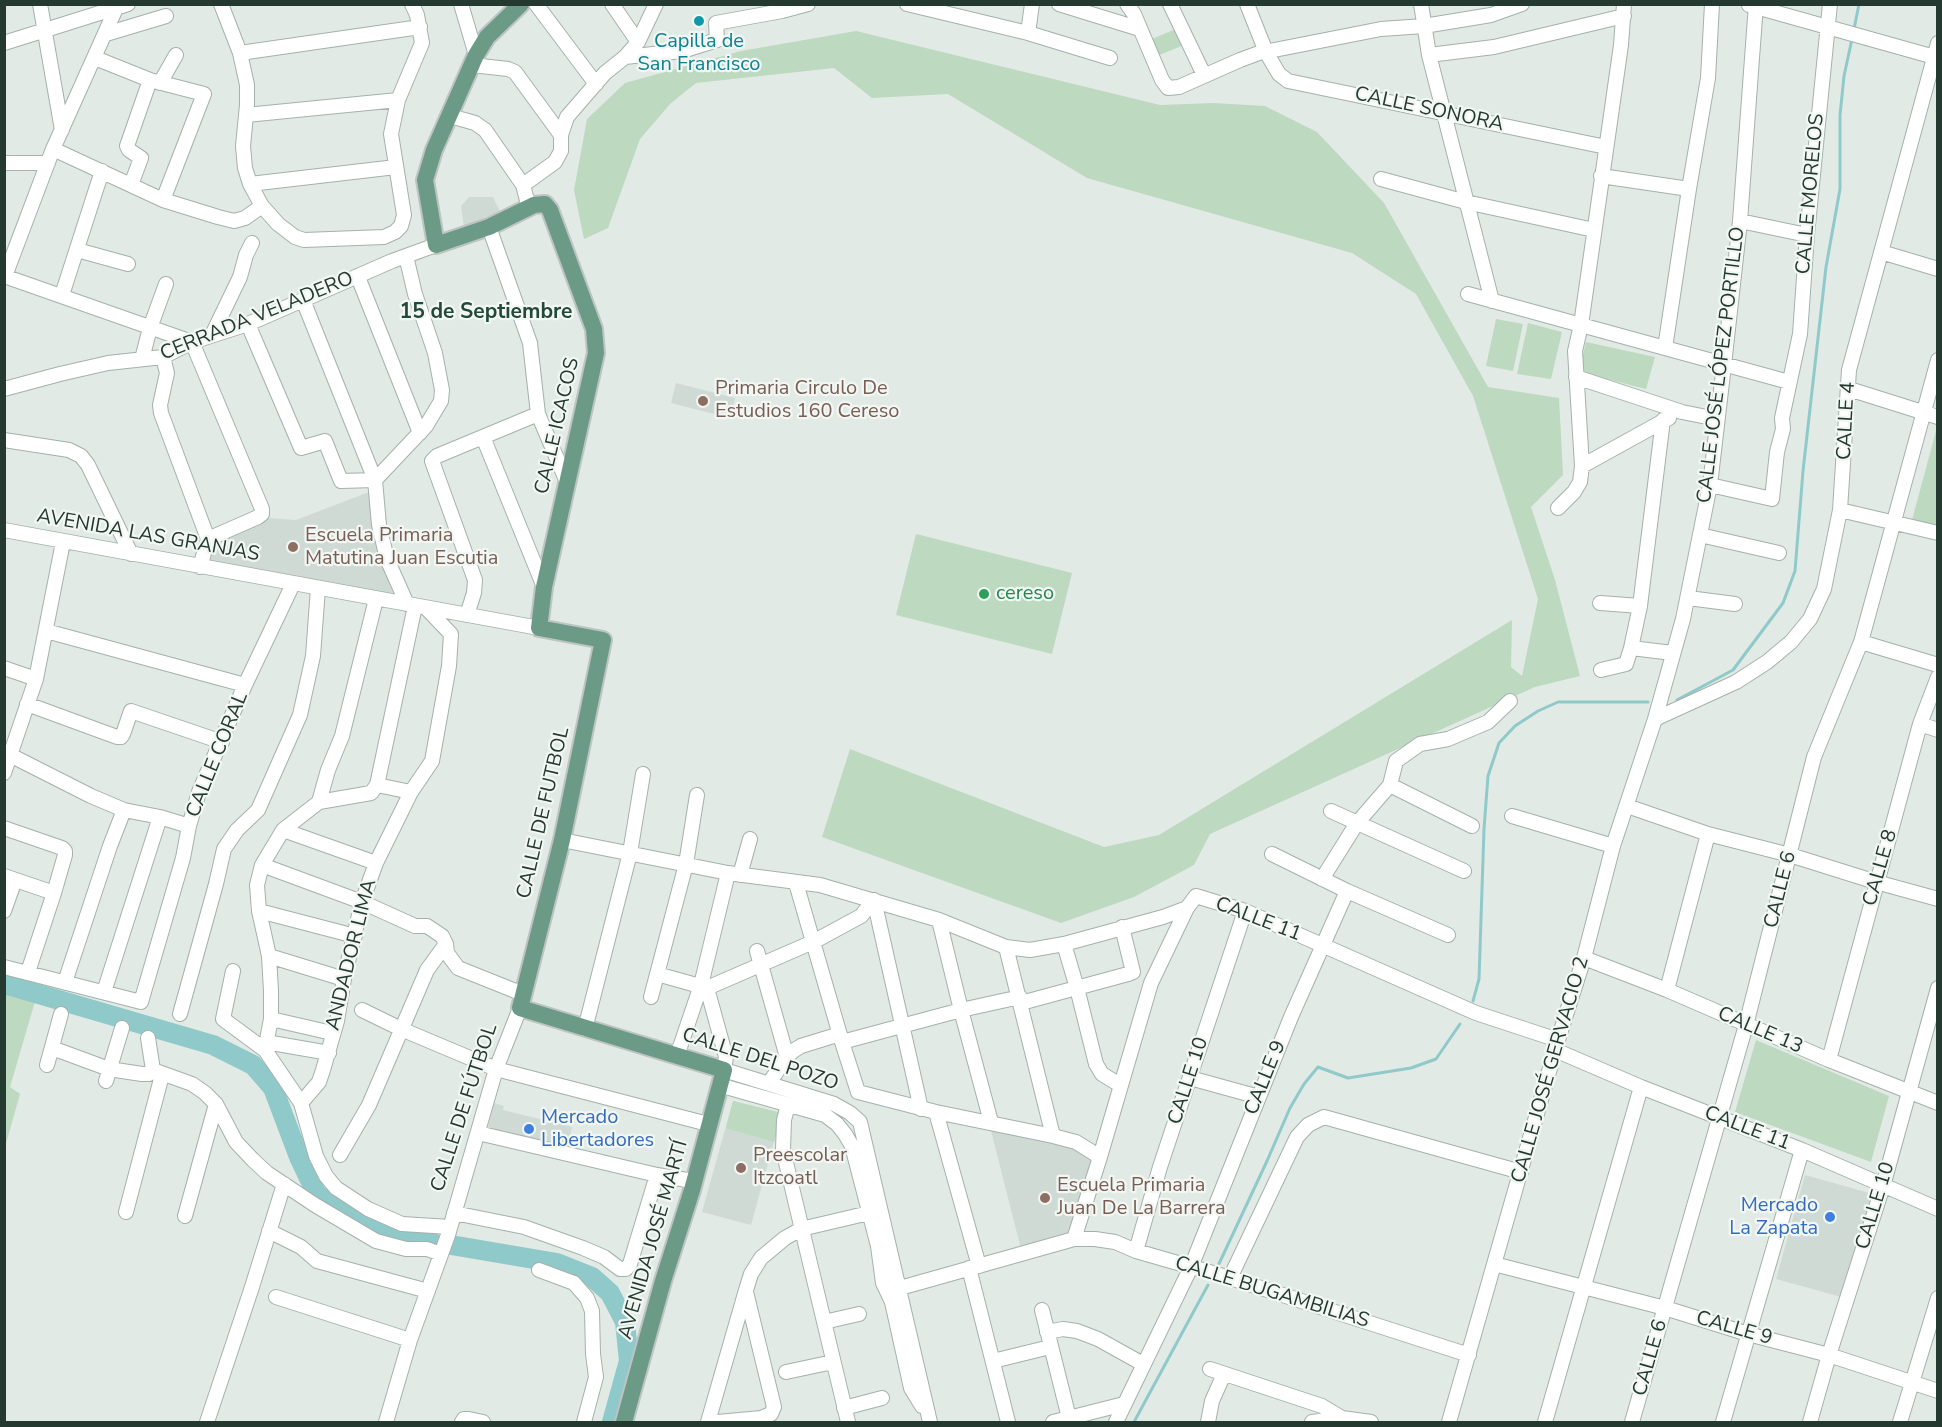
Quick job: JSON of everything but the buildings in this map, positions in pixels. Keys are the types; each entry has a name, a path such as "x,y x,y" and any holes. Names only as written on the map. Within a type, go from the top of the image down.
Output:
{"main road":[{"path":"521,4 487,37 474,60 434,150 425,180 431,247 489,227 537,206"},
{"name":"CALLE ICACOS","path":"537,206 550,210 594,329 596,353 544,588 539,628"},
{"name":"AVENIDA LAS GRANJAS","path":"539,628 603,640"},
{"name":"CALLE DE FUTBOL","path":"521,1001 562,840 603,640"},
{"name":"CALLE DEL POZO","path":"521,1001 585,1029 677,1056 721,1078"},
{"name":"AVENIDA JOSÉ MARTÍ","path":"624,1422 721,1078"}],"street":[{"path":"40,4 62,130"},
{"path":"221,4 240,53 247,85 243,147 245,168 250,184 262,206 278,224 294,237 304,240 384,237 395,232 401,225 404,215 391,135 398,100 422,43 417,15 412,4"},
{"path":"461,4 474,60 515,72 561,135"},
{"path":"536,4 596,84"},
{"path":"612,4 638,42"},
{"path":"523,185 555,162 561,151 561,135 567,117 638,42 656,4"},
{"path":"625,57 682,51 717,40 716,22 782,11 808,4"},
{"path":"907,4 1028,33 1110,58"},
{"path":"1028,33 1032,4"},
{"path":"1059,4 1140,29"},
{"path":"1127,4 1134,14 1162,80 1168,88 1179,87 1240,60 1266,52 1381,29 1424,26 1491,15 1522,4"},
{"path":"1170,4 1203,75"},
{"name":"CALLE SONORA","path":"1247,4 1266,52 1279,74 1288,81 1606,147"},
{"path":"1421,4 1429,56 1492,301"},
{"path":"1665,348 1708,78 1712,4"},
{"name":"CALLE MORELOS","path":"1710,485 1772,499 1777,453 1782,438 1782,418 1800,334 1807,235 1833,28 1830,4"},
{"path":"4,43 121,5"},
{"path":"121,5 53,149 5,276 192,342 262,509 262,514 258,517 208,539"},
{"path":"1754,5 1881,42 1936,53"},
{"name":"CALLE JOSÉ LÓPEZ PORTILLO","path":"1655,719 1688,598 1710,485 1740,221 1754,5"},
{"path":"1429,56 1494,47 1624,10 1581,325 1575,351 1582,466 1580,482 1574,492 1558,508"},
{"path":"106,34 166,15"},
{"path":"240,53 420,27"},
{"name":"CALLE 4","path":"1655,719 1736,682 1767,662 1791,642 1810,619 1824,589 1840,510 1849,370 1936,53"},
{"path":"132,185 141,158 127,146 155,82 176,55"},
{"path":"95,58 155,82 204,94 163,200"},
{"path":"246,115 398,100"},
{"path":"450,116 475,123 485,130 537,206"},
{"path":"53,149 163,200 234,221 245,218 262,206"},
{"path":"4,164 48,163"},
{"path":"250,184 396,167"},
{"path":"62,296 102,171"},
{"path":"1601,176 1689,189"},
{"path":"1381,179 1466,202 1594,230"},
{"path":"1740,221 1807,235"},
{"path":"489,227 530,343 538,414 567,482"},
{"path":"248,324 301,448 325,441 341,481 375,480 431,419 441,401 442,390 435,353 402,258 384,237"},
{"path":"212,335 240,278 252,243"},
{"name":"CERRADA VELADERO","path":"4,389 60,374 163,357 192,342 248,324 431,247"},
{"path":"77,250 128,264"},
{"path":"1881,252 1938,269"},
{"path":"358,277 420,433"},
{"path":"142,359 150,327 166,284"},
{"path":"1468,294 1789,382"},
{"path":"265,1046 271,1019 269,956 259,911 257,885 262,865 283,830 319,802 371,793 377,785 421,607 387,560 379,525 375,480 303,300"},
{"path":"163,357 166,373 160,405 161,413 208,539 200,567"},
{"name":"CALLE 6","path":"1632,1422 1746,1025 1814,757 1861,642 1938,360"},
{"path":"1576,377 1682,412 1717,419"},
{"path":"1849,388 1938,417"},
{"path":"1582,466 1663,420 1682,412"},
{"path":"462,614 474,593 475,580 432,461 437,456 538,414"},
{"path":"1601,670 1626,664 1631,648 1640,606 1663,420"},
{"path":"483,437 544,588"},
{"path":"4,440 69,450 81,456 88,465 131,554"},
{"path":"1840,510 1938,533"},
{"name":"AVENIDA LAS GRANJAS","path":"4,530 539,628"},
{"path":"1700,536 1779,553"},
{"path":"63,542 36,679 6,766 124,810 160,817 189,826"},
{"name":"CALLE CORAL","path":"104,992 141,1002 183,858 199,792 245,685 293,584"},
{"path":"180,1014 224,849 237,830 258,810 300,715 313,656 318,588"},
{"path":"1688,598 1735,603"},
{"path":"319,802 328,770 342,736 376,599"},
{"path":"1600,603 1640,606"},
{"name":"ANDADOR LIMA","path":"301,1103 319,1082 337,1021 344,979 355,936 370,906 376,863 411,792 432,761 449,666 451,634 421,607"},
{"path":"46,632 245,685"},
{"path":"1861,642 1938,665"},
{"path":"1631,648 1673,653"},
{"path":"4,669 36,679"},
{"name":"CALLE 8","path":"1829,1060 1920,724 1938,677"},
{"path":"1322,879 1357,823 1390,785 1396,761 1420,744 1448,739 1488,722 1510,701"},
{"path":"27,704 122,737 131,711 222,742"},
{"name":"CALLE JOSÉ GERVACIO 2","path":"1449,1422 1584,958 1613,846 1655,719"},
{"path":"1920,724 1938,730"},
{"path":"585,1029 630,853 643,774"},
{"path":"377,785 411,792"},
{"path":"1390,785 1472,826"},
{"path":"651,998 686,864 697,795"},
{"path":"1627,806 1708,834 1790,855 1938,899"},
{"path":"65,982 124,810"},
{"path":"1331,811 1464,871"},
{"path":"1512,816 1613,846"},
{"path":"4,967 104,992 160,817"},
{"path":"4,828 62,848 65,855 28,972"},
{"path":"283,830 376,863"},
{"path":"1667,990 1708,834"},
{"path":"677,1056 704,987 734,874 750,839"},
{"path":"562,840 734,874 820,885 939,920 1006,947 1030,950 1064,944 1163,917 1187,908"},
{"path":"1272,854 1347,891 1448,935"},
{"path":"262,865 370,906 415,926 427,926 442,936 447,953 458,968 521,1001"},
{"path":"4,911 10,878 54,893"},
{"path":"796,883 858,1092 921,1109 991,1122 1076,1142 1100,1157"},
{"name":"CALLE 9","path":"1116,1422 1191,1267 1291,1017 1347,891"},
{"name":"CALLE 11","path":"1074,1239 1151,983 1187,908 1196,896 1245,911 1476,1013 1557,1045 1641,1087 1802,1150 1938,1209"},
{"path":"657,974 704,987 813,942 861,916 874,900"},
{"path":"874,900 921,1109"},
{"path":"259,911 355,936"},
{"name":"CALLE 10","path":"1136,1251 1160,1167 1245,911"},
{"path":"939,920 991,1122"},
{"path":"769,1083 787,1057 801,1046 902,1026 961,1010 1077,988 1132,972 1122,927"},
{"path":"340,1155 369,1105 427,970 446,944"},
{"path":"1064,944 1096,1064 1102,1074 1120,1085"},
{"path":"1006,947 1053,1136"},
{"path":"757,951 787,1057"},
{"path":"269,956 344,979"},
{"name":"CALLE 13","path":"1584,958 1667,990 1829,1060 1938,1103"},
{"path":"233,971 223,1019 265,1046 301,1103 316,1156 326,1176 336,1188 368,1209 402,1224 449,1231 410,1340 386,1422"},
{"path":"704,987 726,1057 721,1078 788,1105 825,1115 837,1124 852,1146 878,1246 883,1282 892,1302 911,1388 928,1417"},
{"name":"CALLE 10","path":"1810,1422 1883,1186 1938,988"},
{"name":"CALLE DE FÚTBOL","path":"449,1231 496,1069 521,1001"},
{"path":"362,1010 496,1069 708,1124"},
{"path":"47,1065 61,1014"},
{"path":"271,1019 332,1033"},
{"path":"108,1075 122,1028"},
{"path":"126,1212 158,1073 148,1038"},
{"path":"265,1046 328,1053"},
{"path":"52,1048 108,1075 158,1073 192,1083 216,1104 236,1142 267,1173 376,1241 406,1249 427,1249 441,1254"},
{"name":"CALLE DEL POZO","path":"721,1078 769,1083 834,1104 860,1122 928,1417"},
{"path":"1190,1078 1259,1097"},
{"path":"1545,1422 1641,1087"},
{"path":"185,1216 216,1104"},
{"path":"788,1105 784,1120 783,1150 848,1422"},
{"path":"936,1112 974,1267 1008,1422"},
{"path":"1230,1278 1297,1137 1308,1125 1324,1116 1521,1172"},
{"path":"478,1133 657,1175 693,1181"},
{"path":"1723,1422 1802,1150"},
{"path":"453,1213 524,1227 583,1248 604,1257 620,1269 626,1269 630,1264 657,1175"},
{"path":"207,1422 284,1184"},
{"path":"708,1422 746,1290 761,1258 785,1238 801,1229 869,1213"},
{"path":"269,1231 301,1247 317,1261 428,1292"},
{"name":"CALLE BUGAMBILIAS","path":"900,1288 1074,1239 1095,1239 1115,1242 1136,1251 1230,1278 1468,1355"},
{"name":"CALLE 9","path":"1494,1264 1665,1308 1748,1334 1829,1355 1938,1391"},
{"path":"539,1270 574,1283 587,1298 592,1311 592,1353 596,1377 584,1422"},
{"path":"718,1422 761,1418 771,1414 774,1407 746,1290"},
{"path":"276,1297 410,1340"},
{"path":"1900,1422 1938,1298"},
{"path":"1042,1310 1070,1418"},
{"path":"824,1322 859,1314"},
{"path":"1047,1332 1063,1329 1077,1331 1098,1339 1143,1364"},
{"path":"993,1361 1050,1347"},
{"path":"786,1372 833,1362"},
{"path":"1210,1369 1322,1406 1342,1418"},
{"path":"1208,1422 1212,1401 1224,1374"},
{"path":"844,1408 882,1398"},
{"path":"1053,1422 1124,1404"},
{"path":"1312,1422 1342,1418 1371,1422"},
{"path":"462,1422 464,1419 469,1419 483,1422"}],"shaded area":[{"path":"469,197 493,197 500,211 464,227 461,206"},
{"name":"Primaria Circulo De Estudios 160 Cereso","path":"676,383 735,398 730,418 671,403"},
{"name":"Escuela Primaria Matutina Juan Escutia","path":"369,492 377,550 395,599 204,565 210,544 236,532 269,518 296,520"},
{"name":"Preescolar Itzcoatl","path":"733,1101 782,1113 751,1225 702,1212"},
{"name":"Mercado Libertadores","path":"494,1103 504,1106 503,1110 572,1127 567,1151 487,1131"},
{"name":"Escuela Primaria Juan De La Barrera","path":"990,1127 1073,1147 1092,1160 1070,1235 1021,1249"},
{"name":"Mercado La Zapata","path":"1805,1175 1873,1194 1845,1298 1776,1279"}],"green space":[{"path":"1178,28 1184,45 1157,56 1152,39"},
{"path":"856,31 1160,105 1213,103 1265,106 1317,132 1384,203 1488,387 1559,398 1563,475 1531,507 1555,580 1580,676 1535,687 1210,834 1194,865 1134,897 1061,923 822,837 850,749 1104,847 1159,835 1512,620 1511,667 1522,676 1538,599 1473,396 1416,294 1352,253 1087,178 948,94 872,98 834,68 696,83 670,104 640,139 608,228 584,239 574,190 587,119 625,83 741,51"},
{"path":"1496,319 1523,324 1513,371 1486,366"},
{"path":"1528,323 1562,332 1551,379 1517,374"},
{"path":"1586,342 1655,357 1646,389 1579,372"},
{"path":"1937,432 1937,527 1912,520"},
{"name":"cereso","path":"916,534 1072,573 1052,654 896,615"},
{"path":"5,989 36,998 10,1087 20,1094 5,1147"},
{"path":"1756,1040 1889,1096 1871,1162 1735,1112"},
{"path":"733,1101 782,1113 774,1142 726,1128"}],"waterway":[{"path":"1854,29 1859,4"},
{"path":"1677,700 1733,670 1783,603 1795,571 1803,471 1826,267 1840,189 1840,115 1844,76 1852,39"},
{"path":"1473,1001 1479,979 1488,776 1499,743 1515,726 1538,711 1558,702 1648,702"},
{"path":"4,984 213,1045 253,1065 273,1088 299,1157 317,1195 365,1223 432,1242"},
{"path":"1217,1268 1290,1108 1304,1084 1318,1067 1348,1078 1411,1068 1436,1059 1460,1024"},
{"path":"451,1245 557,1263 592,1277 610,1293 625,1322 629,1361 612,1422"},
{"path":"1134,1422 1208,1285"}],"place":[{"name":"Capilla de San Francisco","path":"699,21"},
{"name":"Primaria Circulo De Estudios 160 Cereso","path":"703,401"},
{"name":"Escuela Primaria Matutina Juan Escutia","path":"293,547"},
{"name":"cereso","path":"984,594"},
{"name":"Mercado Libertadores","path":"529,1129"},
{"name":"Preescolar Itzcoatl","path":"741,1168"},
{"name":"Escuela Primaria Juan De La Barrera","path":"1045,1198"},
{"name":"Mercado La Zapata","path":"1830,1217"}],"district":[{"name":"15 de Septiembre","path":"486,313"}]}
